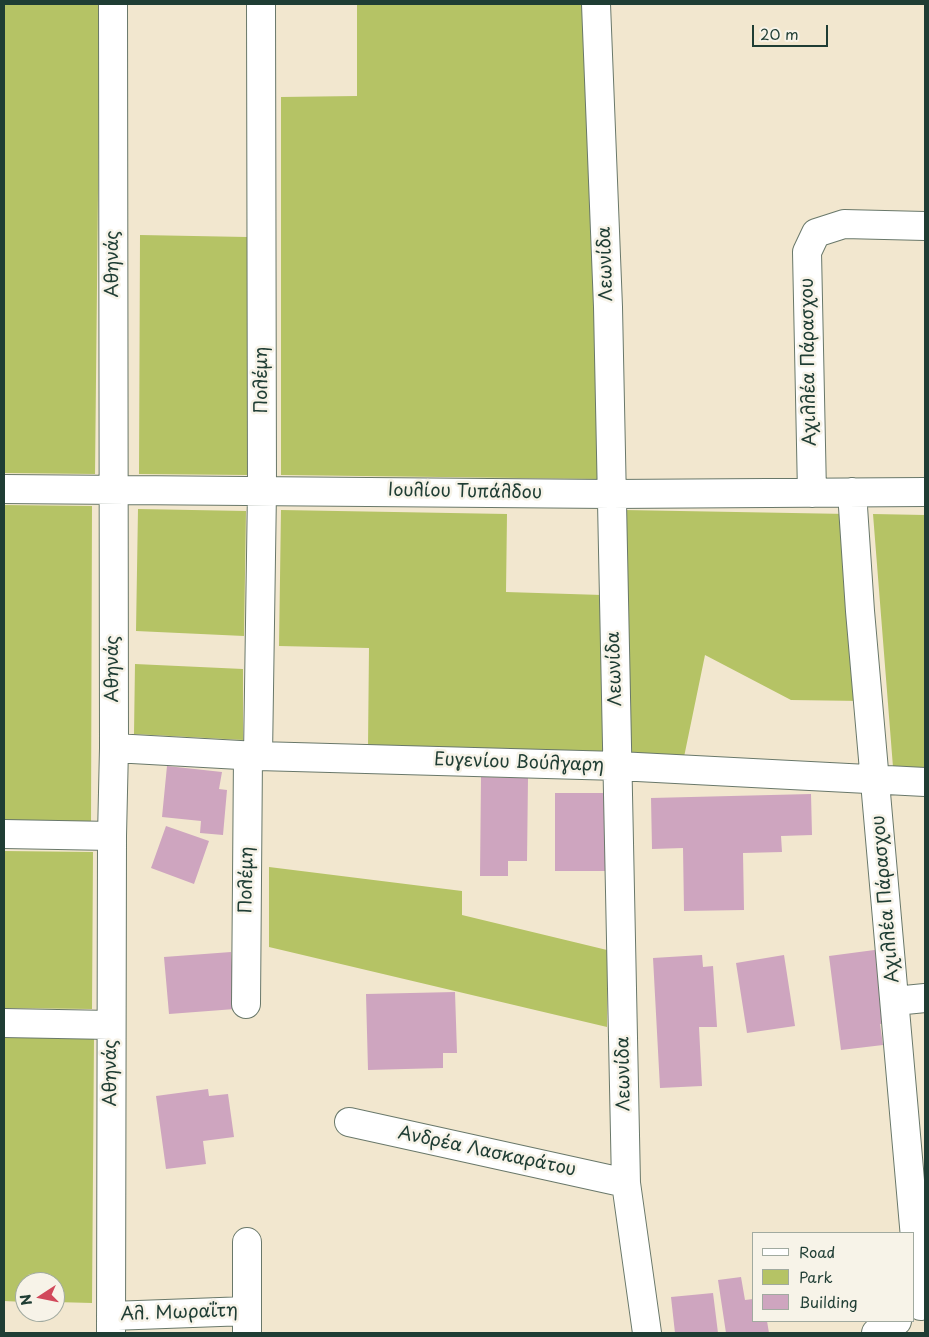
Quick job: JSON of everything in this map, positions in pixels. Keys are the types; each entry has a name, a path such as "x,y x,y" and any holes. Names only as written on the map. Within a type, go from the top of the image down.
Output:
{"street":[{"name":"Αθηνάς","path":"111,1325 111,1025 114,748 113,4"},
{"name":"Πολέμη","path":"246,1004 262,490 261,4"},
{"name":"Λεωνίδα","path":"596,4 608,307 626,1183 647,1333"},
{"name":"Αχιλλέα Πάρασχου","path":"812,493 807,252 816,233 844,224 925,226"},
{"name":"Ιουλίου Τυπάλδου","path":"4,490 113,489 611,494 925,492"},
{"name":"Αχιλλέα Πάρασχου","path":"852,492 860,610 895,1001 901,1232"},
{"name":"Ευγενίου Βούλγαρη","path":"114,748 253,755 618,766 925,782"},
{"path":"4,834 112,836"},
{"path":"895,1001 925,998"},
{"path":"4,1023 111,1025"},
{"name":"Ανδρέα Λασκαράτου","path":"349,1122 626,1183"},
{"path":"247,1242 247,1322"},
{"name":"Αλ. Μωραΐτη","path":"111,1325 247,1322"}],"green space":[{"path":"4,4 100,4 95,474 4,473"},
{"path":"357,4 587,4 599,479 281,475 281,97 357,96"},
{"path":"140,235 247,237 247,475 139,474"},
{"path":"4,505 92,506 91,825 4,824"},
{"path":"138,509 246,511 244,636 136,631"},
{"path":"281,510 507,514 506,592 602,595 606,755 368,746 369,648 279,646"},
{"path":"624,510 848,514 862,701 791,700 705,655 684,757 628,755"},
{"path":"873,514 925,515 925,769 893,767"},
{"path":"135,664 243,669 243,740 134,734"},
{"path":"4,851 93,852 92,1009 4,1008"},
{"path":"269,867 462,891 462,915 607,950 607,1027 269,947"},
{"path":"4,1036 94,1038 92,1303 65,1302 65,1272 15,1272 15,1302 4,1301"}],"building":[{"path":"167,766 222,772 219,789 227,790 223,835 200,833 201,821 162,817"},
{"path":"481,777 528,778 527,861 508,861 508,876 480,876"},
{"path":"555,793 609,793 609,871 555,871"},
{"path":"811,794 812,835 781,836 782,852 743,853 744,910 684,911 683,848 652,849 651,798"},
{"path":"166,826 209,841 194,884 151,868"},
{"path":"882,949 892,1023 880,1024 883,1045 841,1050 829,956"},
{"path":"231,952 235,1009 169,1014 164,957"},
{"path":"702,955 703,967 713,966 717,1027 699,1027 702,1086 660,1088 653,958"},
{"path":"784,955 795,1026 747,1033 736,963"},
{"path":"455,992 457,1053 443,1053 443,1068 368,1070 366,994"},
{"path":"208,1089 209,1096 228,1094 234,1137 203,1141 206,1164 166,1169 156,1096"},
{"path":"741,1277 745,1300 752,1299 752,1322 767,1322 769,1333 726,1333 718,1280"},
{"path":"713,1293 718,1333 675,1333 671,1297"}]}
